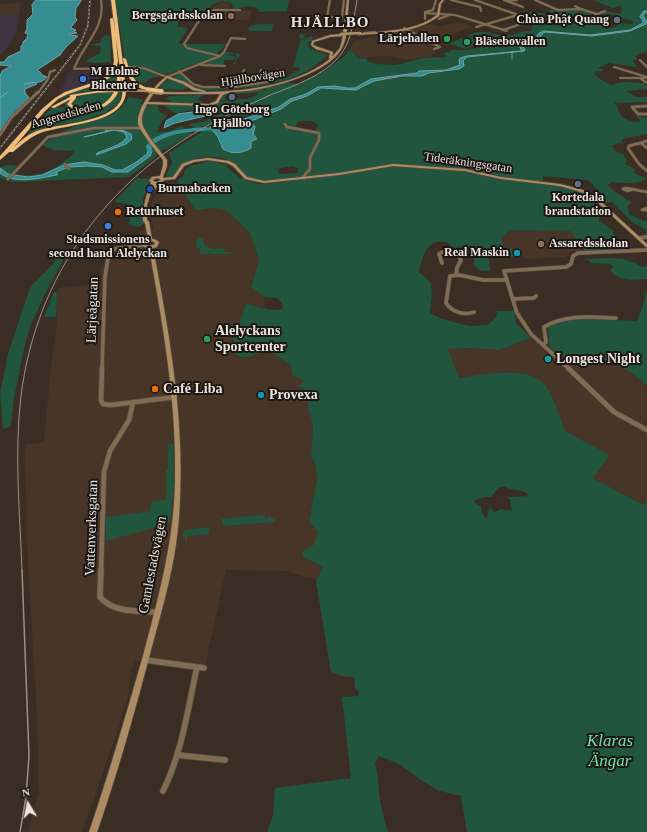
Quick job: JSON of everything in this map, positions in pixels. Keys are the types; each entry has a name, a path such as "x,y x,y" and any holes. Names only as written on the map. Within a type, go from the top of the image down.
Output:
{"highway":[{"path":"100,92 76,98 70,101 68,105 74,109 87,110 99,108 109,102 118,89 120,80 115,65 109,0"},
{"name":"Angeredsleden","path":"9,152 22,140 36,133 106,114 118,106 122,101 124,95 120,48 113,0"},
{"path":"120,48 132,80 137,85 162,92"},
{"name":"Angeredsleden","path":"35,120 56,99 107,78 114,72 115,65"},
{"path":"0,165 35,120 54,104 66,98 88,92 108,90"},
{"path":"0,159 9,152 54,105 74,96 100,92"}],"street":[{"path":"101,0 101,20 82,51 74,69 78,70 115,65"},
{"path":"326,22 330,0"},
{"path":"329,17 342,17 344,0"},
{"name":"Hjällbovägen","path":"162,92 220,93 250,90 297,79 326,63 338,52 345,32 348,0"},
{"path":"425,13 433,10 436,0"},
{"path":"359,33 405,28 432,20 437,14 442,0"},
{"path":"451,0 480,7 481,11"},
{"path":"475,0 533,20"},
{"path":"504,0 523,7"},
{"path":"508,2 517,0"},
{"path":"534,0 559,10 581,9"},
{"path":"575,6 597,14 605,11"},
{"path":"220,56 187,48 184,44 204,13 214,10 240,10"},
{"path":"425,13 450,14 507,31"},
{"path":"425,13 425,19"},
{"path":"439,19 450,14"},
{"path":"597,14 595,15 609,20"},
{"path":"476,27 518,15"},
{"path":"503,30 539,18"},
{"path":"326,58 327,54 311,47 309,44 315,38 405,28 440,46 439,48 434,49"},
{"path":"334,50 326,51 312,45 314,41 320,38 342,35"},
{"path":"162,159 154,145 141,128 140,114 156,87 167,77 220,56 224,52 231,38 245,39"},
{"name":"Hjällbovägen","path":"162,92 244,89 282,81 309,71 326,58 342,42"},
{"path":"317,50 334,50 338,52"},
{"path":"326,63 333,54 334,50"},
{"path":"640,60 647,67"},
{"path":"198,65 225,66"},
{"path":"129,67 144,68 184,83 198,90 214,91"},
{"path":"614,68 647,77"},
{"path":"0,135 7,123 33,99 49,79 50,72 55,70"},
{"path":"239,82 244,70"},
{"path":"259,76 261,70"},
{"path":"179,72 184,74 194,85 229,88 273,81 278,70"},
{"path":"642,80 647,77"},
{"path":"620,78 642,80 647,83"},
{"path":"170,91 184,90 187,89 188,86"},
{"path":"108,90 162,92"},
{"path":"100,92 115,90"},
{"path":"146,103 205,106 215,104 220,100 221,95 250,90"},
{"path":"178,93 208,94 216,96 220,100"},
{"path":"647,106 632,107 638,114 647,114"},
{"path":"285,124 287,127 319,133 319,140 310,158 310,169 303,177 304,178"},
{"path":"8,179 48,137 94,128 141,128"},
{"path":"647,141 628,146 638,164 647,171"},
{"path":"641,143 647,148"},
{"name":"Gamlestadsvägen","path":"147,222 145,221 144,215 145,202 153,182 151,180 160,171 162,159"},
{"name":"Gamlestadsvägen","path":"93,832 129,719 158,612 170,564 176,516 178,467 175,397 166,324 151,247 156,245 158,242 150,240 147,222 148,201 154,188 161,180 165,164 162,159"},
{"name":"Tideräkningsgatan","path":"161,180 177,179 184,167 199,161 220,161 235,167 246,178 255,181 273,182 385,166 406,165 465,170 504,179 552,183 577,189 592,196 639,238 647,248"},
{"path":"66,164 69,169"},
{"path":"155,177 161,180"},
{"path":"153,182 161,180"},
{"path":"631,190 647,192"},
{"path":"639,238 647,237"},
{"path":"150,240 145,241 143,245 146,247 151,247"},
{"name":"Lärjeågatan","path":"133,403 111,405 103,404 101,400 105,276 108,252 114,249 143,245"},
{"path":"647,248 576,254 572,257 571,264 565,267 505,270 506,280 521,321 531,334 614,412 647,430"},
{"path":"442,263 442,259 439,255 440,252 448,251 458,255 461,260 457,268 456,275"},
{"path":"474,312 469,314 459,312 450,309 447,305 449,276 456,275 483,280 506,280"},
{"path":"513,299 534,298 536,296"},
{"path":"543,345 546,342 544,328 552,323 584,317 616,318"},
{"path":"133,403 175,397"},
{"name":"Vattenverksgatan","path":"133,403 129,420 110,451 104,472 100,597 102,601 111,607 158,612"},
{"path":"145,660 204,668"},
{"path":"163,791 171,775 177,755 197,667"},
{"path":"177,755 225,760"}],"shaded area":[{"name":"Bergsgårdsskolan","path":"222,2 229,2 230,8 218,10 252,11 248,20 211,19 217,9 211,8"},
{"path":"21,3 19,14 0,15 0,4"},
{"path":"19,14 17,30 11,43 0,55 0,15"},
{"path":"457,22 474,27 431,40 410,29 430,24 440,27"},
{"path":"403,30 438,46 433,49 436,53 429,57 405,60 384,55 359,59 350,49 354,41"},
{"path":"95,70 102,74 101,76 85,85 64,93 58,92 64,85 68,72"},
{"path":"178,183 190,203 208,210 214,208 226,210 250,233 259,260 251,287 264,297 265,308 255,306 244,358 267,350 276,353 291,366 295,375 304,381 313,428 311,457 315,464 317,479 309,521 318,532 313,545 303,557 323,567 316,581 315,578 305,577 287,571 226,570 205,666 136,661 131,669 129,692 120,724 82,832 28,832 39,791 37,715 27,546 25,445 44,442 51,367 57,326 57,292 60,288 100,284 101,265 104,265 106,251 116,245 139,241 141,238 139,231 154,229 150,212 152,201 159,190 165,185"},
{"name":"Assaredsskolan","path":"534,229 571,231 585,251 571,251 566,257 525,259 520,249 504,249 501,239 508,232"},
{"path":"531,338 542,346 549,345 559,356 570,354 597,358 617,366 631,372 647,386 647,501 643,505 593,478 610,455 565,431 554,401 509,372 459,378 448,349 472,348 499,350"}],"green space":[{"path":"111,0 117,46 112,21"},
{"path":"115,0 289,0 287,11 259,12 258,9 252,6 232,10 233,7 230,2 223,1 214,4 208,11 196,20 178,21 178,27 188,28 178,44 226,44 214,57 168,74 140,66 126,66"},
{"path":"593,0 647,0 647,11 642,13 640,17 643,20 643,23 630,30 590,35 543,31 538,34 535,42 518,44 522,51 467,56 463,57 459,61 459,67 446,70 427,71 423,74 409,74 371,79 355,88 335,86 318,87 306,94 294,97 270,111 230,120 218,126 208,127 213,124 208,124 197,130 188,124 202,122 221,114 216,109 199,109 175,113 164,105 172,105 173,102 166,99 169,96 192,95 192,97 195,95 203,95 197,100 203,102 198,103 197,105 248,99 257,95 258,92 227,95 225,96 226,100 221,101 224,94 259,89 266,91 267,88 291,83 298,85 325,71 345,56 350,49 359,59 366,58 368,61 376,64 396,65 423,58 447,57 443,53 451,50 467,50 489,46 487,40 469,35 484,32 502,36 510,36 524,31 531,31 532,26 543,22 540,17 521,11 550,14 550,9 588,11 592,14 588,15 589,18 583,20 596,22 603,28 615,27 618,23 633,24 633,21 612,16 620,17 617,15 596,15 607,11 620,14 622,8 619,6 613,8"},
{"path":"647,12 647,21 643,16"},
{"name":"Klaras Ängar","path":"647,21 647,52 638,54 636,56 637,59 633,60 637,67 609,63 598,68 604,70 600,72 597,71 594,74 604,82 613,85 616,83 628,82 643,83 647,86 647,89 626,91 636,97 647,97 647,102 614,103 620,114 627,119 641,122 636,115 647,118 647,134 623,139 621,141 624,144 618,143 612,146 615,151 623,154 627,161 625,164 636,170 633,171 637,175 647,178 634,183 611,182 608,185 614,191 631,202 628,206 629,214 644,221 647,220 647,236 642,235 646,234 646,230 631,221 612,202 596,203 592,207 599,214 599,221 614,231 613,232 616,238 625,244 624,247 619,249 585,251 570,231 516,230 508,232 501,239 504,248 512,249 515,256 505,258 488,255 490,271 479,270 473,264 475,261 466,247 454,248 446,242 439,242 433,243 429,246 419,272 431,283 432,294 430,313 442,319 469,326 488,325 496,317 497,311 514,311 516,323 531,338 499,350 472,348 448,349 459,378 512,373 533,376 541,381 552,397 565,431 610,455 593,478 643,505 647,501 647,832 467,832 461,796 440,791 422,781 399,764 379,756 375,764 378,777 379,795 388,832 267,832 273,815 275,788 351,778 342,697 358,696 359,692 355,688 354,677 342,676 331,672 316,581 323,567 303,557 302,552 313,545 318,532 309,521 317,479 315,464 311,457 313,428 305,390 298,386 304,381 292,375 291,366 273,353 264,352 244,358 235,354 233,343 246,304 273,310 282,309 283,305 278,298 264,297 251,287 259,260 250,233 226,210 214,208 196,210 188,200 177,181 184,175 185,170 190,166 211,161 225,165 239,177 253,183 262,184 286,182 283,180 264,181 249,178 231,161 216,157 199,158 191,161 183,165 174,177 169,178 166,176 172,163 169,153 208,129 215,131 223,149 226,151 233,152 248,150 251,141 256,139 253,134 254,120 288,105 292,101 307,96 320,88 329,87 349,90 362,88 374,81 459,69 464,64 464,59 467,57 522,52 524,48 522,45 539,42 541,35 544,32 588,36 624,32 636,29 645,24","holes":["299,121 313,121 318,125 316,131 297,132 299,129 295,127","293,166 298,168 298,173 281,174 278,173 279,170 275,169","543,176 588,180 599,191 590,194 568,185 543,181","504,486 524,492 529,496 508,497 510,499 512,511 501,509 495,512 490,508 487,519 482,514 481,506 475,503 474,500 491,497 498,488"]},
{"path":"252,25 275,25 273,26 272,31 250,31 248,28"},
{"path":"300,34 305,34 304,37 307,38 312,36 312,38 315,37 308,43 308,46 311,49 327,55 317,64 293,77 253,87 201,90 189,86 173,77 179,73 183,74 193,85 227,88 274,81 278,80 277,77 290,76 292,73 296,73 293,71 299,71 300,67 293,68 300,41 306,39 299,38"},
{"path":"105,35 110,36 111,62 94,63 85,61 100,53 100,46 90,45 101,42 101,39"},
{"name":"Bläsebovallen","path":"470,36 485,41 465,49 449,43"},
{"path":"225,52 240,54 235,61 236,64 233,65 237,54 228,54 227,55 235,56 233,60 225,60 224,65 203,65 217,58"},
{"path":"129,68 143,69 160,76 149,79 147,82 140,83 135,79"},
{"path":"116,73 117,89 84,92 53,103 63,96 102,82"},
{"path":"120,77 122,89 119,103 105,113 85,120 50,127 26,136 54,107 66,108 64,103 56,106 74,97 77,96 68,101 68,106 77,110 91,110 108,103 119,92 121,84"},
{"path":"170,79 181,82 187,88 182,90 159,89"},
{"path":"100,92 116,92 107,101 95,108 77,108 71,104 80,97"},
{"path":"129,97 143,100 141,104 148,106 158,104 159,111 167,116 162,121 157,132 166,132 182,126 192,134 165,150 164,149 157,154 155,158 129,177 14,182 0,178 1,167 8,165 17,166 13,173 15,175 40,174 58,166 72,155 74,151 53,150 42,145 61,132 111,115 122,107"},
{"path":"138,177 141,179 150,178 143,200 144,223 141,226 132,226 129,224 132,205 115,201"},
{"path":"199,238 205,238 203,239 205,246 214,249 224,248 225,252 235,251 229,254 201,254 199,248 197,248 196,241"},
{"path":"68,251 31,324 25,344 14,398 11,426 3,429 0,394 8,354 28,293 32,285 53,264 61,252"},
{"path":"586,259 625,259 642,267 647,266 647,279 632,280 617,277 610,270 613,267 611,264 592,263"},
{"path":"54,292 57,292 56,317 44,317"},
{"path":"645,292 647,292 647,386 630,372 614,364 586,356 559,356 549,345 548,327 557,323 579,319 637,321 644,302"},
{"path":"173,443 174,484 170,522 161,526 106,541 106,517 151,511 151,502 167,499 166,470 168,470 168,446 166,444"},
{"path":"259,515 266,516 264,518 266,519 269,516 274,519 275,522 223,526 221,519"},
{"path":"209,527 209,534 187,536 186,542 185,536 182,536 185,530"}],"water":[{"path":"36,0 81,0 76,8 75,17 77,20 71,27 76,30 74,32 77,33 69,34 78,36 60,55 37,70 42,75 47,77 40,82 35,83 37,84 25,89 25,93 31,100 6,123 0,132 0,98 8,92 0,97 0,76 2,71 11,66 0,65 0,62 4,62 8,57 21,51 21,46 23,45 23,42 27,38 28,34 25,33 27,29 27,20 33,14 32,5"},
{"path":"644,11 647,11 643,16 647,21 646,24 630,31 592,36 545,32 541,35 539,42 522,45 525,50 524,51 467,57 463,61 464,66 459,69 429,73 422,76 403,76 374,81 356,90 321,88 307,96 292,101 281,109 251,121 255,127 253,134 257,139 251,141 251,148 244,151 233,152 223,149 218,137 210,127 218,126 219,124 222,125 231,123 225,122 241,118 235,122 279,107 290,99 306,94 318,87 335,86 355,88 371,79 417,73 419,71 446,70 460,65 460,58 467,56 522,51 518,44 535,42 538,34 543,31 590,35 630,30 643,23 643,20 640,17"},
{"path":"202,111 212,112 214,114 175,123 164,128 166,121 178,114"},
{"path":"114,130 122,130 131,134 132,139 126,144 96,155 97,153 121,143 127,137 124,132"},
{"path":"150,143 152,144 152,151 150,156 128,172 112,172 102,167 69,167 56,172 58,174 57,175 28,180 13,179 0,173 0,168 8,174 28,177 42,175 64,165 84,162 103,165 115,170 122,170 147,154"}],"waterway":[{"path":"512,52 512,59"},
{"path":"150,151 150,144 160,137 168,134 196,129 220,128"}],"tram line":[{"path":"22,571 18,462 21,396 29,352 42,311 60,272 82,236 109,203 140,173 174,146 219,119 268,96 301,83 332,64 340,56 348,41 352,29 357,0"},
{"path":"20,832 26,797 29,756 22,570"}],"railway":[{"path":"0,148 80,45 88,25 90,0"}],"place":[{"name":"Bergsgårdsskolan","path":"231,16"},
{"name":"Chùa Phật Quang","path":"617,20"},
{"name":"Lärjehallen","path":"447,39"},
{"name":"Bläsebovallen","path":"467,42"},
{"name":"M Holms Bilcenter","path":"83,79"},
{"name":"Ingo Göteborg Hjällbo","path":"232,97"},
{"name":"Kortedala brandstation","path":"578,184"},
{"name":"Burmabacken","path":"150,189"},
{"name":"Returhuset","path":"118,212"},
{"name":"Stadsmissionens second hand Alelyckan","path":"108,226"},
{"name":"Assaredsskolan","path":"541,244"},
{"name":"Real Maskin","path":"517,253"},
{"name":"Alelyckans Sportcenter","path":"207,339"},
{"name":"Longest Night","path":"548,359"},
{"name":"Café Liba","path":"155,389"},
{"name":"Provexa","path":"261,395"}],"district":[{"name":"HJÄLLBO","path":"330,23"}]}
